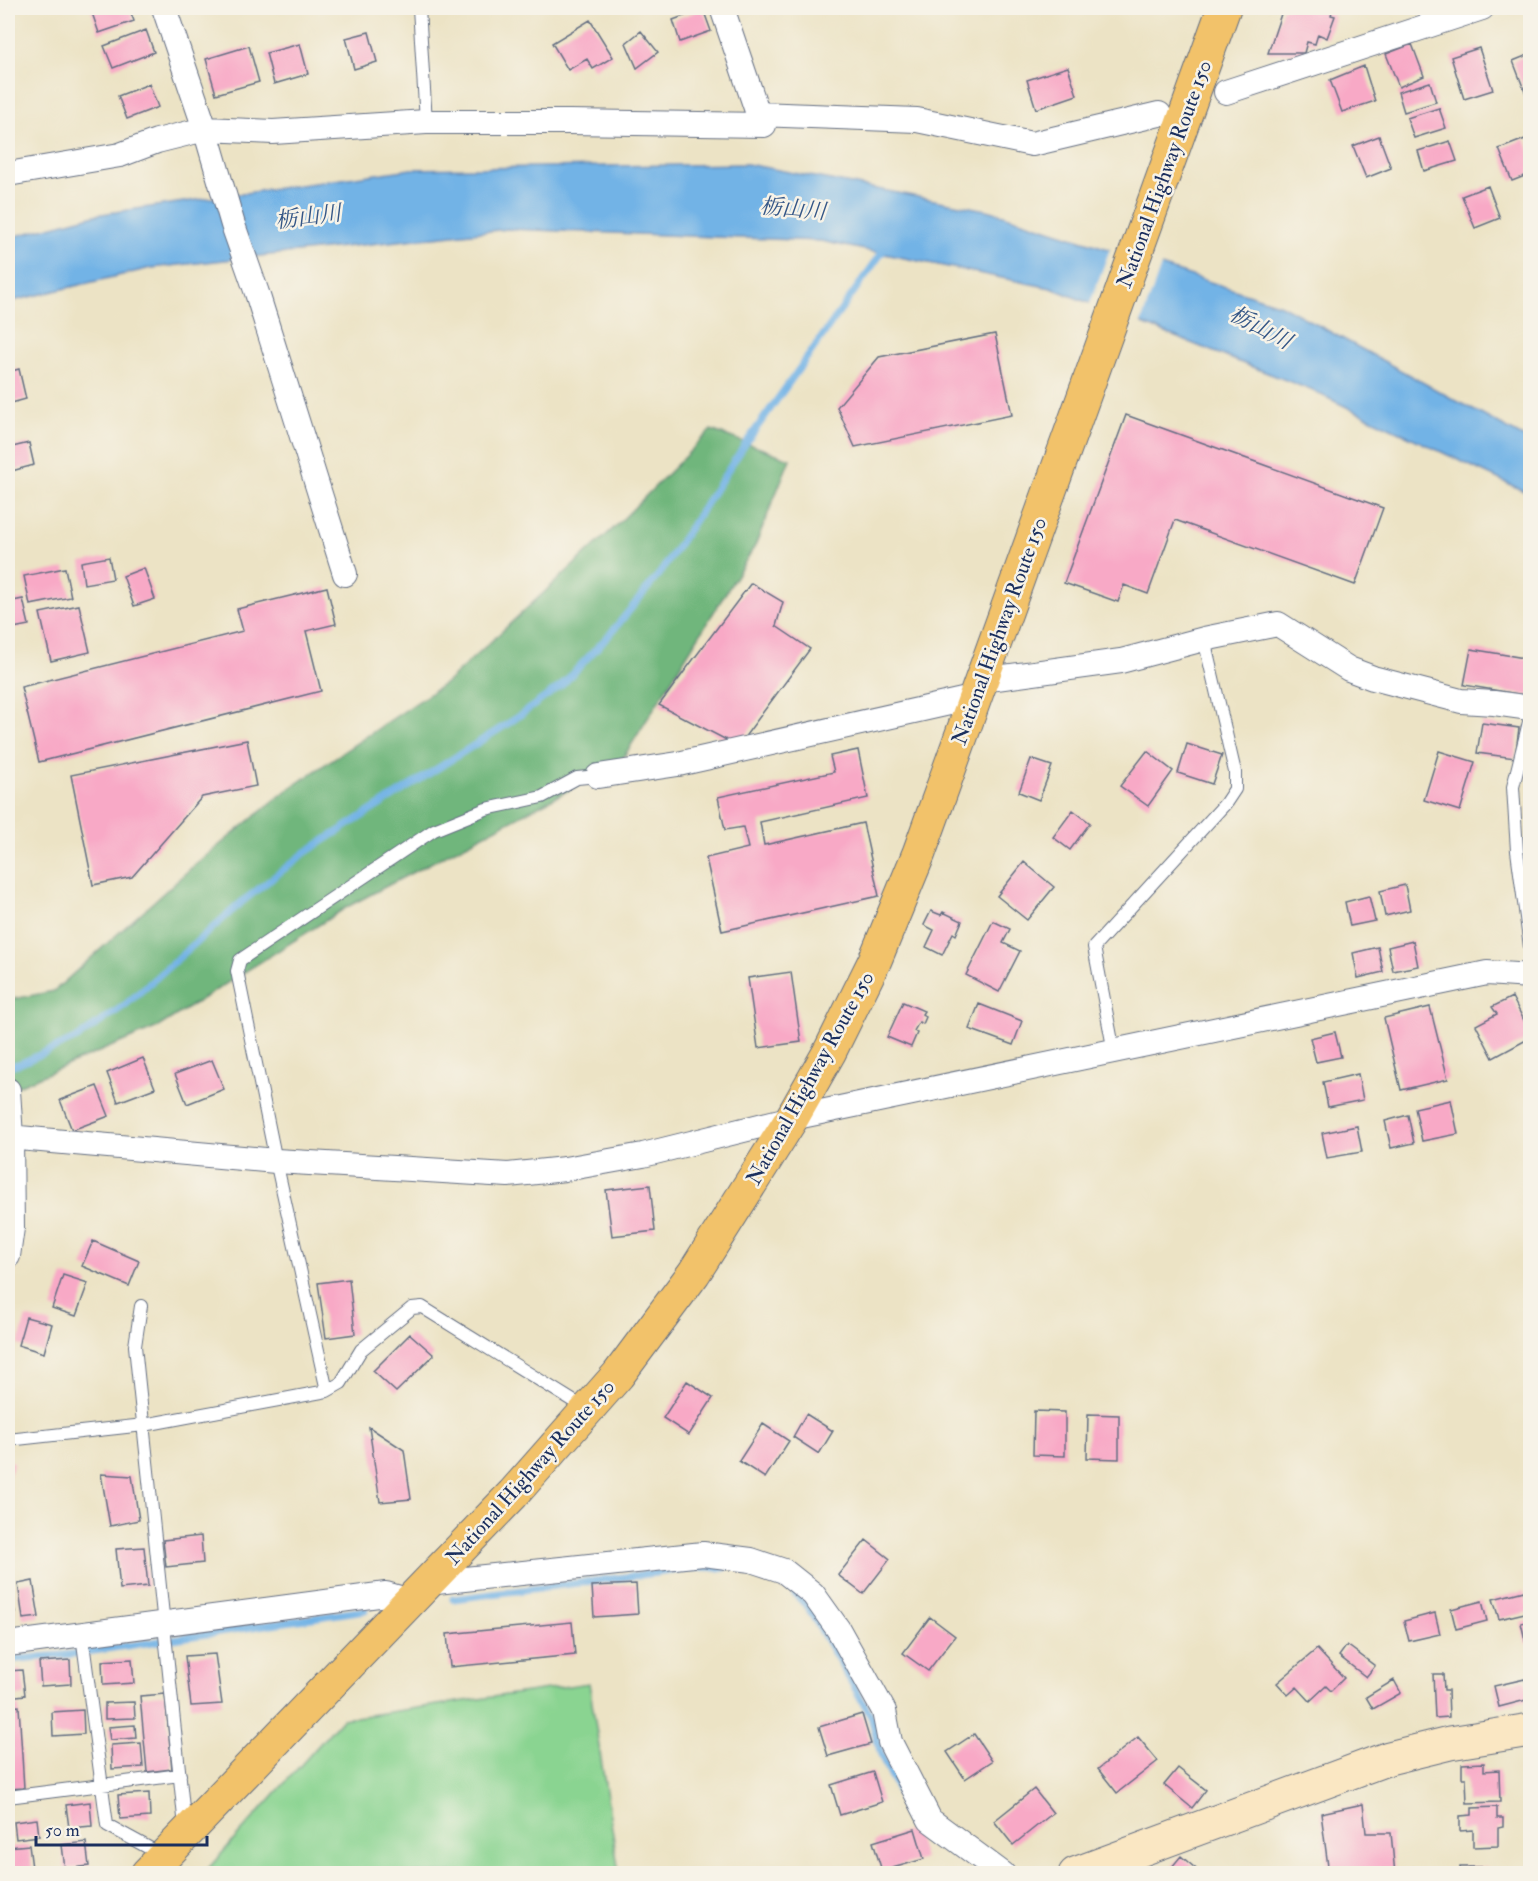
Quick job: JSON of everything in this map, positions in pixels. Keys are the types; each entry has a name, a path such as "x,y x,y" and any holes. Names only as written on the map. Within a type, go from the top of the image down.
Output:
{"highway":[{"name":"National Highway Route 150","path":"155,1865 513,1494 618,1375 694,1273 792,1118 830,1051 875,960 919,853 1224,8"}],"street":[{"path":"164,8 208,140 233,225 257,292 345,573"},
{"path":"8,174 120,155 157,141 208,140 273,132 426,122 764,125 758,114 722,8"},
{"path":"1226,92 1482,8"},
{"path":"758,114 917,120 1032,144 1160,114"},
{"path":"598,776 678,764 979,689 1121,661 1204,639 1278,624 1349,669 1373,678 1461,701 1494,702 1530,708"},
{"path":"9,1137 41,1138 276,1161 508,1175 565,1169 643,1155 792,1118 1488,972 1530,976"},
{"path":"8,1256 12,1228 9,1096"},
{"path":"8,1644 703,1554 751,1560 784,1571 813,1594 838,1629 884,1711 890,1742 930,1820 1003,1874"},
{"path":"1075,1874 1389,1758 1450,1743 1530,1730"}],"lane":[{"path":"419,8 426,122"},
{"path":"1114,1052 1094,947 1225,804 1235,789 1235,772 1204,639"},
{"path":"1530,718 1513,787 1517,851 1530,947"},
{"path":"327,1391 237,971 240,960 434,830 486,809 542,797 577,778 598,776"},
{"path":"141,1306 135,1346 186,1833"},
{"path":"8,1440 144,1425 327,1391 341,1383 361,1350 412,1308 422,1307 587,1409"},
{"path":"82,1635 107,1825 155,1865"},
{"path":"8,1797 180,1775"}],"green space":[{"path":"711,430 790,459 755,546 620,763 347,907 158,1027 8,1090 8,1000 54,991 190,869 287,790 447,682 616,526"},
{"path":"589,1683 619,1873 206,1873 342,1719"}],"water":[{"name":"栃山川","path":"747,164 991,211 1281,305 1530,441 1530,494 1311,390 1051,288 821,241 508,229 151,268 8,302 8,238 95,215 411,169"}],"pier":[{"path":"1111,246 1162,263 1140,326 1089,306"}],"building":[{"path":"129,8 134,21 99,33 91,10"},
{"path":"1283,8 1333,8 1331,15 1335,16 1327,38 1318,34 1315,44 1307,42 1304,53 1268,53"},
{"path":"703,9 711,31 680,42 673,20"},
{"path":"590,20 613,57 593,69 587,59 568,70 552,43"},
{"path":"146,30 154,52 113,68 104,46"},
{"path":"641,31 658,52 637,68 626,43"},
{"path":"369,32 377,62 354,69 346,38"},
{"path":"300,44 308,74 274,84 266,53"},
{"path":"1412,44 1424,76 1399,87 1386,54"},
{"path":"249,46 259,82 216,94 206,59"},
{"path":"1479,48 1493,90 1464,99 1451,57"},
{"path":"1530,54 1530,105 1513,61"},
{"path":"1364,66 1375,101 1342,112 1330,80"},
{"path":"1068,67 1077,95 1036,109 1027,80"},
{"path":"1430,82 1436,102 1404,112 1398,92"},
{"path":"149,84 158,107 127,119 118,96"},
{"path":"1439,108 1446,128 1414,138 1407,118"},
{"path":"1379,136 1391,168 1366,178 1353,146"},
{"path":"1525,139 1530,153 1530,174 1512,181 1499,149"},
{"path":"1450,141 1457,161 1424,171 1418,151"},
{"path":"1488,186 1500,218 1475,228 1462,196"},
{"path":"995,334 1012,415 855,447 837,407 879,357"},
{"path":"19,369 26,399 8,404 8,372"},
{"path":"1126,415 1383,508 1355,585 1175,520 1148,594 1124,585 1118,602 1064,583"},
{"path":"29,443 34,465 8,472 8,448"},
{"path":"109,557 113,579 84,584 81,562"},
{"path":"65,568 71,597 30,605 24,576"},
{"path":"144,568 155,599 134,606 123,576"},
{"path":"751,583 783,602 776,626 810,649 738,746 659,705"},
{"path":"327,587 336,624 306,631 321,691 39,762 21,687 243,631 237,609"},
{"path":"23,599 29,625 8,629 8,602"},
{"path":"79,605 90,652 51,661 40,613"},
{"path":"1471,649 1530,659 1530,696 1464,685"},
{"path":"1482,723 1519,728 1515,758 1477,753"},
{"path":"247,740 256,786 202,797 132,877 93,885 71,775"},
{"path":"1187,744 1222,755 1212,784 1178,773"},
{"path":"858,750 868,798 760,822 764,845 863,823 879,896 722,931 706,858 748,848 743,827 725,830 718,797 834,772 830,756"},
{"path":"1147,751 1173,771 1148,806 1120,786"},
{"path":"1439,751 1475,762 1460,811 1424,800"},
{"path":"1031,759 1052,766 1039,800 1019,792"},
{"path":"1073,810 1090,823 1070,850 1053,837"},
{"path":"1024,862 1054,887 1027,920 997,896"},
{"path":"1405,885 1410,910 1385,916 1380,891"},
{"path":"1369,896 1375,921 1350,926 1345,902"},
{"path":"931,911 941,915 943,912 962,921 956,935 953,933 942,955 926,947 934,930 924,925"},
{"path":"993,921 1010,929 1003,943 1020,951 999,992 966,975"},
{"path":"1413,941 1418,966 1393,971 1388,947"},
{"path":"1378,947 1383,972 1358,978 1353,953"},
{"path":"791,972 801,1042 758,1048 748,978"},
{"path":"1512,997 1530,1032 1530,1038 1493,1058 1476,1025 1497,1014 1492,1007"},
{"path":"903,1002 924,1011 922,1014 926,1017 923,1024 919,1022 914,1031 917,1033 911,1047 887,1037"},
{"path":"979,1004 1022,1021 1013,1045 969,1029"},
{"path":"1430,1007 1448,1079 1401,1090 1384,1018"},
{"path":"1335,1032 1341,1057 1316,1062 1310,1038"},
{"path":"143,1058 155,1088 118,1102 107,1073"},
{"path":"212,1060 224,1089 187,1104 175,1074"},
{"path":"1358,1074 1363,1100 1328,1107 1323,1082"},
{"path":"97,1086 109,1116 72,1130 60,1100"},
{"path":"1451,1100 1458,1134 1422,1141 1415,1108"},
{"path":"1408,1115 1414,1143 1391,1148 1385,1121"},
{"path":"1357,1126 1362,1152 1327,1158 1322,1133"},
{"path":"650,1185 655,1231 612,1236 606,1190"},
{"path":"93,1241 139,1261 129,1286 82,1266"},
{"path":"63,1275 88,1283 76,1316 52,1308"},
{"path":"349,1279 355,1334 326,1338 318,1283"},
{"path":"26,1317 52,1324 44,1353 18,1345"},
{"path":"410,1334 434,1355 396,1392 373,1371"},
{"path":"687,1381 713,1398 689,1435 663,1418"},
{"path":"1034,1411 1065,1412 1065,1456 1033,1455"},
{"path":"806,1414 833,1431 819,1454 793,1437"},
{"path":"1088,1414 1119,1415 1119,1459 1087,1458"},
{"path":"763,1424 789,1441 765,1478 739,1461"},
{"path":"369,1427 404,1450 411,1499 380,1502"},
{"path":"8,1460 14,1463 8,1478"},
{"path":"101,1474 132,1476 139,1520 110,1526"},
{"path":"8,1523 11,1523 12,1555 8,1555"},
{"path":"201,1536 203,1563 166,1567 163,1540"},
{"path":"866,1540 890,1559 863,1594 838,1575"},
{"path":"144,1547 148,1586 120,1589 116,1549"},
{"path":"33,1581 39,1617 23,1619 18,1584"},
{"path":"8,1583 15,1612 8,1614"},
{"path":"636,1584 638,1614 594,1617 592,1586"},
{"path":"1524,1591 1529,1612 1499,1619 1493,1599"},
{"path":"1482,1601 1487,1621 1456,1629 1451,1609"},
{"path":"1435,1613 1440,1634 1409,1641 1404,1621"},
{"path":"930,1617 955,1636 928,1671 903,1653"},
{"path":"1530,1621 1530,1643 1526,1644 1521,1623"},
{"path":"572,1622 575,1655 450,1667 447,1634"},
{"path":"1347,1645 1375,1666 1366,1677 1339,1656"},
{"path":"1317,1649 1344,1678 1331,1691 1326,1686 1310,1701 1297,1687 1288,1695 1277,1683"},
{"path":"215,1654 222,1704 191,1706 185,1656"},
{"path":"132,1659 134,1683 103,1685 102,1661"},
{"path":"70,1660 71,1684 41,1686 39,1662"},
{"path":"22,1670 25,1695 8,1697 8,1671"},
{"path":"1433,1674 1443,1674 1444,1690 1448,1690 1449,1717 1435,1718"},
{"path":"1525,1679 1530,1699 1499,1707 1494,1686"},
{"path":"1394,1680 1401,1693 1373,1709 1366,1697"},
{"path":"165,1694 172,1769 147,1772 140,1696"},
{"path":"134,1702 135,1718 105,1719 105,1703"},
{"path":"19,1706 24,1788 8,1789 8,1707"},
{"path":"83,1710 84,1734 53,1736 52,1712"},
{"path":"862,1714 871,1744 828,1756 819,1727"},
{"path":"135,1725 136,1738 110,1740 108,1727"},
{"path":"974,1734 992,1761 965,1779 947,1752"},
{"path":"1138,1737 1158,1761 1117,1793 1098,1769"},
{"path":"141,1743 143,1767 112,1769 111,1745"},
{"path":"1484,1763 1484,1771 1499,1770 1500,1802 1467,1803 1466,1778 1462,1778 1462,1764"},
{"path":"1178,1768 1206,1790 1192,1808 1164,1785"},
{"path":"873,1772 882,1802 840,1815 831,1785"},
{"path":"1034,1789 1053,1813 1013,1845 994,1821"},
{"path":"149,1793 150,1817 120,1819 118,1795"},
{"path":"90,1802 92,1826 69,1828 66,1805"},
{"path":"1363,1804 1366,1833 1391,1833 1395,1874 1329,1874 1321,1813"},
{"path":"1497,1807 1497,1818 1503,1818 1503,1827 1498,1828 1498,1846 1473,1847 1473,1830 1460,1831 1460,1816 1472,1815 1472,1808"},
{"path":"37,1819 39,1836 16,1839 14,1822"},
{"path":"915,1829 924,1859 882,1871 873,1842"},
{"path":"86,1842 89,1866 65,1869 62,1845"},
{"path":"29,1845 32,1868 8,1871 8,1847"},
{"path":"1181,1856 1202,1874 1166,1874"},
{"path":"1460,1867 1487,1867 1487,1874 1460,1874"}],"waterway":[{"path":"8,1066 19,1064 77,1038 125,1005 243,901 306,852 512,721 562,685 611,633 660,573 746,443 886,247"},
{"path":"453,1599 702,1567 724,1568"},
{"path":"795,1594 807,1606 871,1716 881,1755 899,1793 921,1828"},
{"path":"8,1660 73,1654 365,1610"}]}
